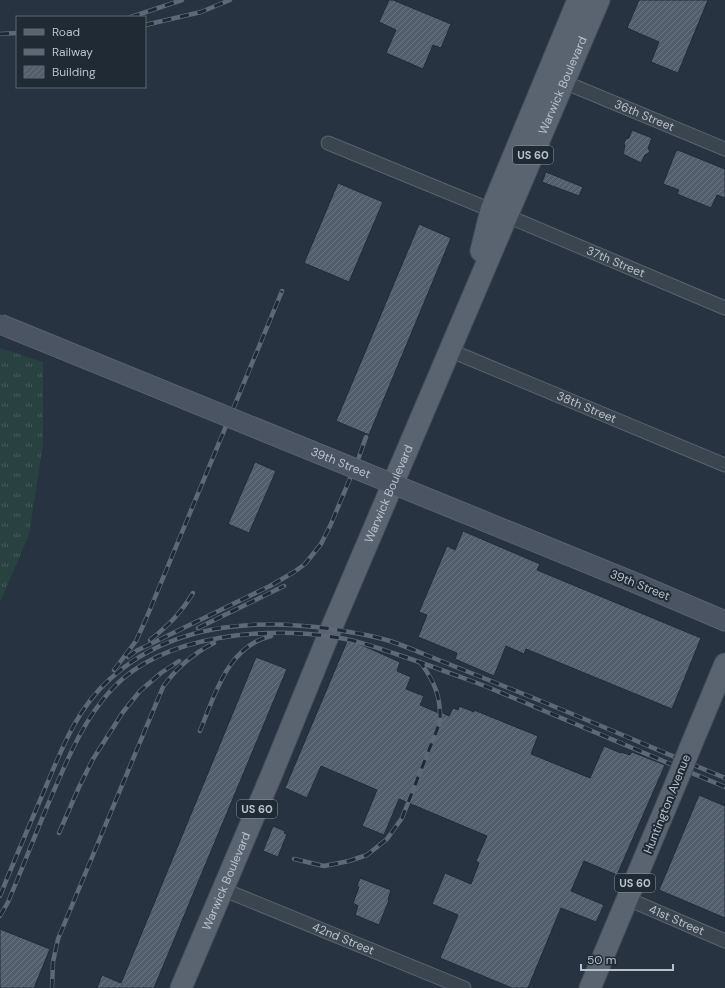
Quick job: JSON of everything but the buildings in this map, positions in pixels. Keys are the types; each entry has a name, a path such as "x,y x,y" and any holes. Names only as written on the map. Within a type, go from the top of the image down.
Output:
{"main road":[{"path":"499,213 578,0"},
{"name":"Warwick Boulevard","path":"181,988 466,310 499,213 564,82 599,0"},
{"name":"39th Street","path":"0,324 725,620"},
{"name":"Huntington Avenue","path":"590,988 725,664"}],"street":[{"name":"36th Street","path":"564,82 725,149"},
{"name":"37th Street","path":"328,143 725,308"},
{"name":"38th Street","path":"449,350 725,465"},
{"name":"42nd Street","path":"222,889 464,988"},
{"name":"41st Street","path":"628,899 725,941"}],"green space":[{"path":"0,348 43,362 43,444 29,535 0,602"}],"railway":[{"path":"134,16 182,0"},
{"path":"146,25 201,12 230,0"},
{"path":"0,34 16,33"},
{"path":"114,670 136,641 146,619 282,291"},
{"path":"128,657 136,651 270,586 305,564 321,544 331,524 366,437"},
{"path":"198,628 284,586"},
{"path":"150,640 174,619 193,593"},
{"path":"0,896 63,746 79,717 98,691 110,679 134,660 159,646 186,636 215,629 244,625 273,624 303,626 346,631 390,641 725,778"},
{"path":"0,916 8,902 68,758 83,729 101,701 112,689 134,670 160,656 188,645 219,638 250,634 312,634 340,638 368,645 485,686 725,787"},
{"path":"200,731 211,702 225,673 244,650 256,641 271,636"},
{"path":"52,988 53,962 58,939 163,687 174,673 186,662 214,643"},
{"path":"59,833 93,759 123,712 140,691 161,673 179,661"},
{"path":"294,859 324,866 349,861 367,855 387,839 402,818 440,722 436,690 430,676 420,662"}]}
